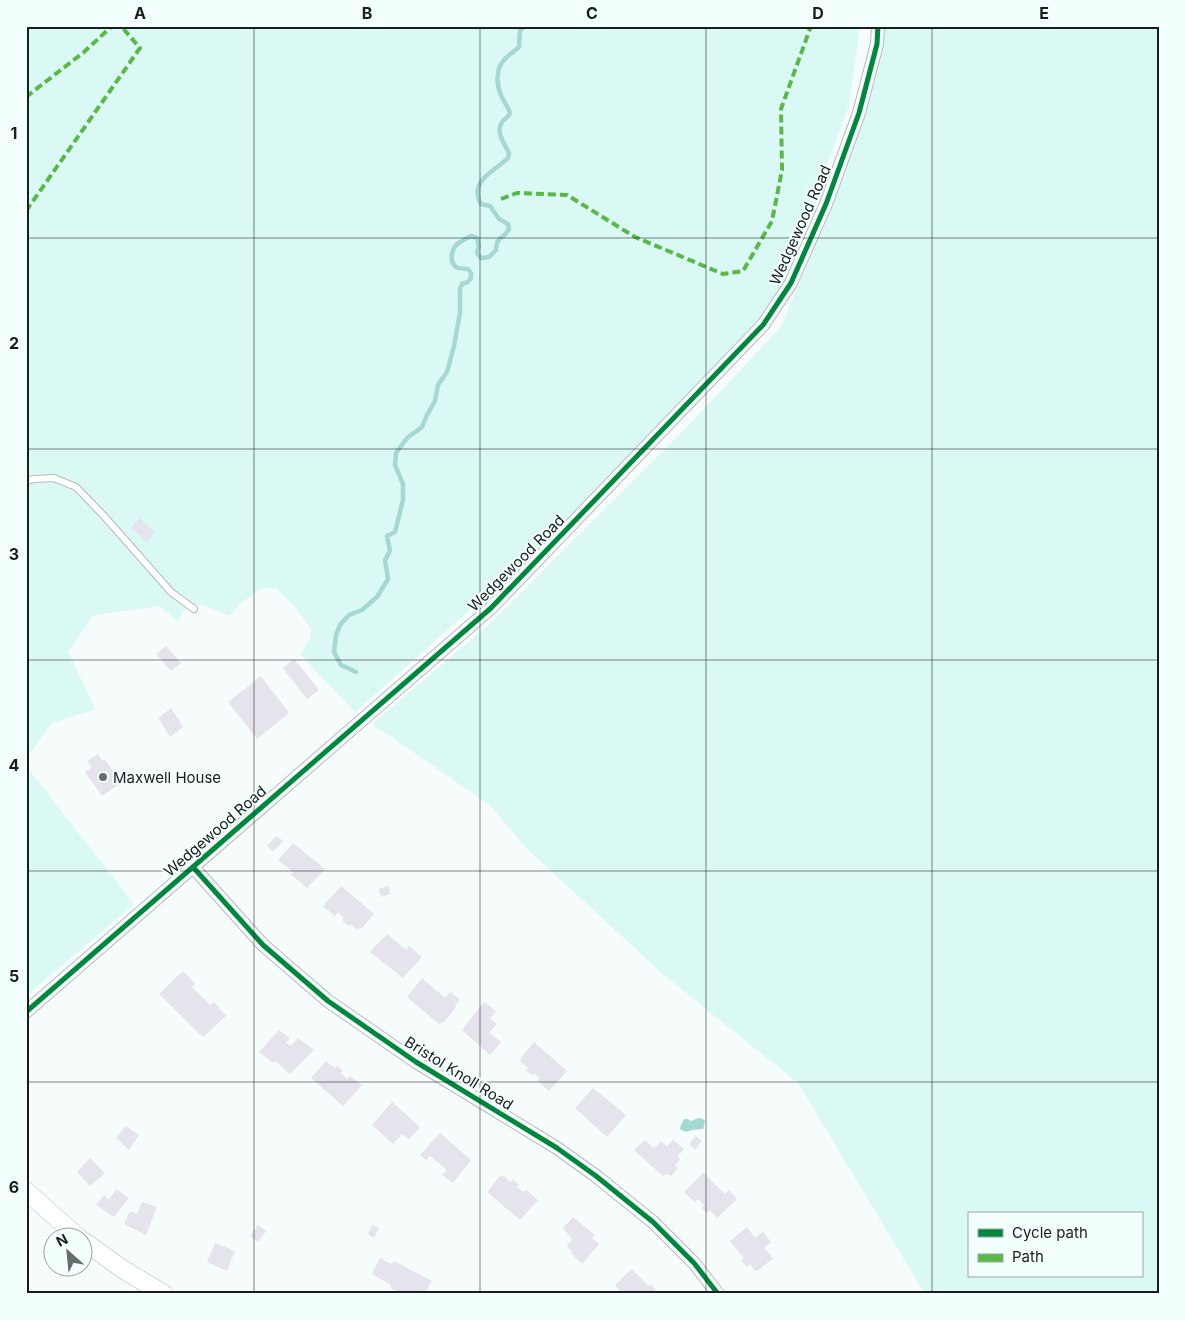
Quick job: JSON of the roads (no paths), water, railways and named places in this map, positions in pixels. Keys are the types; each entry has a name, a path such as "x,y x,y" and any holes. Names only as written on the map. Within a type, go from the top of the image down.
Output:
{"main road":[{"path":"26,1192 67,1228"},
{"path":"92,1247 124,1270 164,1294"}],"street":[{"name":"Wedgewood Road","path":"26,1012 491,608 763,325 791,283 826,204 859,113 876,44 878,26"},
{"name":"Bristol Knoll Road","path":"193,867 263,945 328,1001 416,1062 557,1148 596,1176 654,1222 694,1262 718,1294"}],"lane":[{"path":"26,482 34,479 54,478 76,487 171,592 194,609"}],"waterway":[{"path":"356,672 341,665 334,652 336,635 340,625 349,615 362,610 377,597 388,579 385,560 390,551 387,536 395,532 403,500 403,484 395,465 396,453 407,438 422,427 435,401 438,385 447,372 454,346 460,313 460,289 462,284 468,282 471,278 471,273 468,269 457,268 452,261 453,250 462,240 471,236 477,238 479,246 477,253 481,258 489,257 496,250 499,239 509,229 508,224 499,219 490,206 481,204 478,189 485,177 508,158 509,153 501,138 500,126 510,113 499,91 499,68 507,57 519,47 520,31 524,26"}],"place":[{"name":"Maxwell House","path":"103,777"}]}
